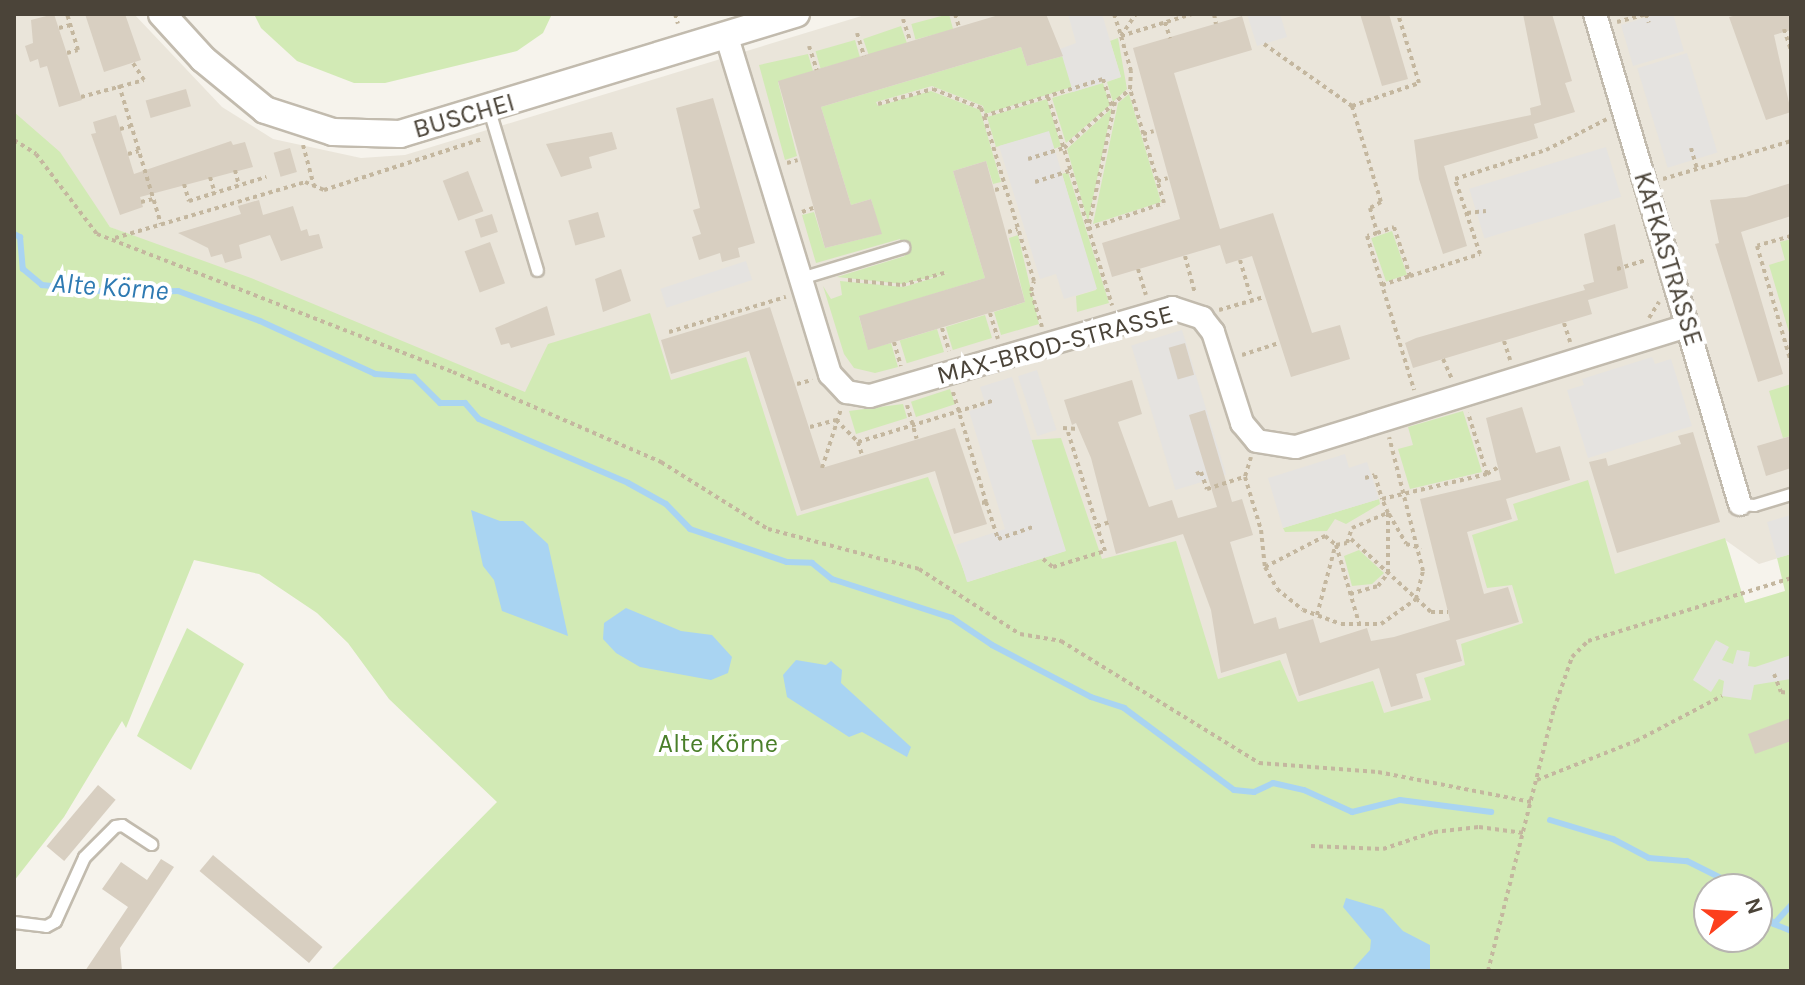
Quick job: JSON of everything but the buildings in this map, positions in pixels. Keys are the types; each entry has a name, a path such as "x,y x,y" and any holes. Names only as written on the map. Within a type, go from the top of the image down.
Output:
{"street":[{"name":"BUSCHEI","path":"162,14 246,98 297,123 333,132 400,134 489,110 796,14"},
{"name":"KAFKASTRASSE","path":"1597,21 1740,504"},
{"path":"726,34 830,374 847,392"},
{"name":"MAX-BROD-STRASSE","path":"847,392 870,396 897,376 945,362 1115,315 1172,308 1202,318 1213,332 1242,423 1257,441"},
{"path":"1257,441 1296,447 1384,420 1417,399 1460,383 1688,326"}],"lane":[{"path":"489,110 537,270"},
{"path":"801,278 903,247"},
{"path":"1740,504 1790,494"},
{"path":"14,922 46,926 55,921 84,857 115,826 122,825 151,844"}],"path":[{"path":"67,14 78,50 67,53"},
{"path":"675,14 678,24"},
{"path":"955,14 959,27"},
{"path":"1088,229 1164,203 1130,89 1131,71 1114,14"},
{"path":"1121,36 1136,14"},
{"path":"1121,36 1192,14"},
{"path":"1214,14 1216,24"},
{"path":"1352,106 1419,83 1398,14"},
{"path":"1597,21 1646,14 1649,23"},
{"path":"903,19 910,41"},
{"path":"1165,22 1170,38"},
{"path":"59,28 70,25"},
{"path":"1784,29 1791,51"},
{"path":"857,33 864,56"},
{"path":"1264,44 1352,106 1381,202 1370,208 1377,233"},
{"path":"809,46 817,70"},
{"path":"81,97 144,80 133,63"},
{"path":"984,116 1103,79 1114,104 1088,229"},
{"path":"119,85 161,224"},
{"path":"878,104 933,89 981,108 1018,229 1044,336"},
{"path":"1028,159 1064,148 1130,89"},
{"path":"1048,97 1115,315"},
{"path":"1602,104 1611,131"},
{"path":"1382,285 1480,254 1455,179 1546,150 1607,119"},
{"path":"120,129 131,126"},
{"path":"1143,134 1154,131"},
{"path":"112,239 305,182 324,190 482,139"},
{"path":"14,140 36,154 97,234 453,372 661,462 768,529 919,569 1020,634 1061,641 1259,763 1378,772 1531,802"},
{"path":"1645,184 1791,141"},
{"path":"302,144 314,186"},
{"path":"1691,148 1697,169"},
{"path":"781,150 788,176"},
{"path":"128,154 139,151"},
{"path":"785,164 798,160"},
{"path":"235,170 239,186"},
{"path":"1035,182 1071,170"},
{"path":"210,177 215,193"},
{"path":"184,184 189,201 263,178 264,193"},
{"path":"1157,181 1168,178"},
{"path":"995,190 1006,187"},
{"path":"141,202 153,199"},
{"path":"796,200 803,228"},
{"path":"799,212 813,208"},
{"path":"1467,213 1486,211"},
{"path":"1410,276 1394,227 1367,236 1417,399"},
{"path":"1008,232 1018,229"},
{"path":"1791,236 1757,246 1791,362"},
{"path":"1644,244 1653,273"},
{"path":"1185,256 1195,294 1217,311 1223,321"},
{"path":"1617,269 1649,259"},
{"path":"1240,260 1252,301"},
{"path":"1138,269 1146,295"},
{"path":"928,278 944,273"},
{"path":"1635,323 1648,319 1660,300 1657,287"},
{"path":"1134,298 1154,292"},
{"path":"1183,294 1195,294"},
{"path":"1217,311 1264,297"},
{"path":"1115,315 1123,302"},
{"path":"1100,309 1115,315"},
{"path":"990,313 998,339"},
{"path":"1044,336 1053,323"},
{"path":"1564,323 1570,342"},
{"path":"942,328 945,362 984,502 998,539 1033,527"},
{"path":"1027,331 1044,336"},
{"path":"986,342 1012,335"},
{"path":"1555,347 1583,339"},
{"path":"1235,341 1244,368"},
{"path":"1504,341 1510,360"},
{"path":"894,342 897,376 917,439"},
{"path":"1240,355 1278,343"},
{"path":"945,362 962,350"},
{"path":"1496,365 1525,356"},
{"path":"1443,359 1460,383 1487,474"},
{"path":"897,376 914,365"},
{"path":"1439,383 1460,383"},
{"path":"1417,399 1426,386"},
{"path":"822,468 847,392"},
{"path":"1400,394 1417,399"},
{"path":"858,442 995,400"},
{"path":"810,427 836,420"},
{"path":"836,420 858,442 862,455"},
{"path":"1257,441 1245,477 1261,530 1265,567 1277,589 1317,615 1341,624 1381,624 1416,599 1423,571 1421,548 1384,420"},
{"path":"1043,559 1053,567 1105,551 1068,432 1063,428"},
{"path":"1068,432 1078,429"},
{"path":"1382,499 1487,474 1497,468"},
{"path":"1196,474 1201,472 1207,489 1245,477"},
{"path":"1365,478 1375,475 1388,513 1406,544 1421,548"},
{"path":"1350,538 1352,528 1388,513"},
{"path":"1350,594 1378,586 1388,573 1388,513"},
{"path":"1097,526 1110,522"},
{"path":"1265,567 1325,536 1336,545 1359,624"},
{"path":"1317,615 1336,545 1350,538"},
{"path":"1350,538 1431,612 1448,612"},
{"path":"1488,971 1572,657 1588,641 1791,578"},
{"path":"1774,674 1781,692 1791,693"},
{"path":"1537,780 1636,741 1722,696"},
{"path":"1311,846 1383,849 1434,832 1479,827 1524,833"}],"shaded area":[{"path":"14,14 134,14 222,107 273,139 361,158 405,155 868,14 1791,14 1791,554 1759,564 1724,539 1372,758 770,519 525,393 110,227 63,162 14,120"},
{"path":"1068,14 1102,14 1121,77 1073,92 1060,49 1076,43"},
{"path":"1247,14 1280,14 1287,37 1257,46"},
{"path":"1658,14 1673,14 1684,51 1633,66 1621,25"},
{"path":"1687,53 1717,152 1668,168 1637,68"},
{"path":"1049,131 1097,289 1064,299 1056,274 1040,279 999,146"},
{"path":"1606,147 1621,197 1484,239 1469,189"},
{"path":"746,261 752,280 667,308 660,289"},
{"path":"1182,330 1226,474 1175,490 1131,345"},
{"path":"1652,357 1655,364 1671,359 1692,426 1588,458 1567,390 1584,385 1582,379"},
{"path":"1037,370 1056,430 1037,436 1018,376"},
{"path":"1012,377 1066,551 967,582 956,545 1005,529 969,411 986,406 980,387"},
{"path":"1345,454 1349,468 1367,462 1379,499 1283,528 1268,478"},
{"path":"1791,515 1791,554 1777,558 1767,522"},
{"path":"1716,640 1729,647 1722,660 1733,664 1737,650 1750,652 1748,666 1755,667 1791,655 1791,679 1754,685 1751,700 1722,696 1724,681 1719,679 1711,692 1693,680"}],"green space":[{"path":"254,14 552,14 543,33 517,51 385,83 354,83 297,61 261,28"},
{"path":"949,14 953,29 915,40 911,24"},
{"path":"901,26 907,43 869,56 863,39"},
{"path":"1118,38 1127,89 1113,102 1107,82 1121,77 1110,41"},
{"path":"855,40 860,57 821,69 816,51"},
{"path":"1021,47 1027,66 1063,56 1072,87 985,114 983,106 932,86 876,102 878,106 931,91 980,110 1001,182 993,184 986,161 953,171 985,278 859,317 868,349 891,343 898,367 875,373 854,368 844,354 823,286 831,299 842,295 840,281 904,287 949,273 902,284 837,277 905,256 900,239 816,263 802,215 814,212 825,248 881,234 871,199 851,205 821,107"},
{"path":"808,54 813,71 778,82 797,156 785,160 759,65"},
{"path":"1103,83 1110,105 1066,143 1052,98"},
{"path":"1129,94 1161,202 1093,224 1118,103"},
{"path":"1047,99 1061,146 1054,149 1048,132 996,147 987,117"},
{"path":"1112,108 1088,222 1067,149"},
{"name":"Alte Körne","path":"14,112 60,152 110,227 251,278 525,392 548,344 650,313 671,380 746,357 797,516 928,477 968,582 1065,551 1031,440 1061,438 1102,559 1176,541 1218,679 1280,660 1298,702 1373,681 1384,713 1431,700 1424,678 1465,665 1461,644 1523,623 1512,585 1487,588 1472,535 1518,520 1513,504 1588,480 1615,574 1725,538 1745,603 1785,591 1777,558 1791,554 1791,971 330,971 497,802 389,699 348,643 317,613 259,574 194,560 126,728 122,721 64,817 14,881"},
{"path":"1068,172 1109,303 1077,312 1076,296 1096,290 1062,174"},
{"path":"1392,231 1407,274 1386,282 1371,238"},
{"path":"1018,235 1039,324 1001,335 994,312 1025,302 1009,238"},
{"path":"1791,239 1791,339 1769,265 1785,260 1780,242"},
{"path":"985,315 992,338 953,350 946,327"},
{"path":"937,329 944,352 907,363 900,340"},
{"path":"1791,384 1791,436 1783,438 1769,391"},
{"path":"950,389 955,404 916,417 911,402"},
{"path":"903,404 907,418 856,434 849,411"},
{"path":"1463,411 1482,472 1410,489 1398,449 1413,445 1408,427"},
{"path":"1379,499 1380,504 1346,524 1335,519 1327,531 1285,532 1283,528"},
{"path":"1359,550 1384,573 1372,584 1352,586 1344,556"},
{"path":"187,628 244,664 191,770 137,736"}],"water":[{"path":"471,510 500,521 523,521 548,544 568,636 502,611 494,580 483,566"},
{"path":"626,608 681,631 712,635 732,657 728,673 711,680 640,667 616,653 603,639 604,623"},
{"path":"796,660 826,665 831,661 842,670 841,683 911,747 907,757 862,732 849,737 787,697 783,675"},
{"path":"1346,898 1383,909 1403,931 1430,945 1430,971 1351,971 1370,950 1371,940 1343,907"}],"waterway":[{"name":"Alte Körne","path":"14,234 20,237 23,269 42,285 119,293 178,291 260,321 375,374 414,377 440,403 465,403 479,419 628,483 666,504 690,529 787,562 812,563 832,579 952,618 992,645 1091,697 1124,708 1234,790 1254,792 1273,783 1304,790 1352,812 1400,800 1491,812"},
{"name":"Alte Körne","path":"1550,820 1613,839 1649,858 1687,861 1711,873"},
{"path":"1774,924 1791,905"},
{"name":"Alte Körne","path":"1773,923 1791,931"}]}
